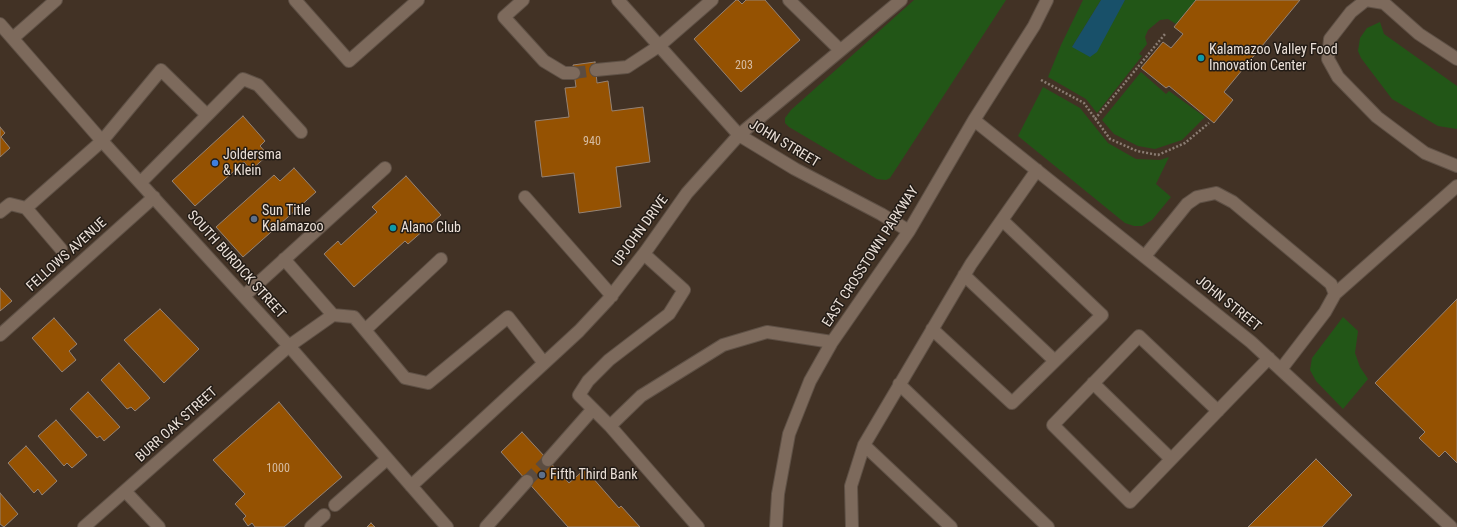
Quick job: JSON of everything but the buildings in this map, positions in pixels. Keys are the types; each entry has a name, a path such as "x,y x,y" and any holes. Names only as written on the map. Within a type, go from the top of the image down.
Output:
{"street":[{"path":"13,38 56,0"},
{"path":"295,0 348,61 418,0"},
{"path":"523,0 504,17 544,61 564,73 574,73"},
{"name":"JOHN STREET","path":"618,0 739,135 794,170 881,214 909,231"},
{"path":"596,70 627,67 659,46 712,0"},
{"path":"789,0 840,50"},
{"name":"UPJOHN DRIVE","path":"411,486 579,331 612,296 687,193 739,135 901,0"},
{"name":"EAST CROSSTOWN PARKWAY","path":"776,527 778,494 789,434 810,381 832,342 909,231 974,120 1034,26 1047,0"},
{"path":"1457,59 1419,34 1384,3 1366,0 1351,12 1330,39 1328,59 1338,77 1377,118 1425,154 1457,166"},
{"name":"SOUTH BURDICK STREET","path":"0,24 102,141 289,346 446,527"},
{"path":"26,208 102,141 161,70 207,115"},
{"path":"141,182 243,80 258,85 301,132"},
{"name":"JOHN STREET","path":"974,120 1145,256 1282,368 1451,527"},
{"path":"244,296 385,168"},
{"path":"853,526 851,486 864,445 964,275 1038,170"},
{"path":"1282,368 1325,312 1335,294 1457,186"},
{"path":"1145,256 1187,204 1197,197 1216,193 1233,202 1326,279 1331,284 1335,294"},
{"name":"FELLOWS AVENUE","path":"0,336 154,197"},
{"path":"525,197 612,296"},
{"path":"0,212 10,204 26,208 61,249"},
{"path":"932,329 1012,403 1102,315 1002,220"},
{"path":"644,254 684,290 669,314 609,360 588,380 579,395 610,426 698,527"},
{"path":"284,259 333,316 354,317 405,378 428,383 508,317 544,363"},
{"path":"365,330 441,259"},
{"path":"964,275 1055,361"},
{"name":"BURR OAK STREET","path":"84,527 289,346 333,316"},
{"path":"610,426 641,396 723,345 767,332 832,342"},
{"path":"1218,411 1139,336 1053,425 1130,502 1171,459 1218,411 1269,358"},
{"path":"1093,383 1171,459"},
{"path":"899,384 1048,527"},
{"path":"548,460 593,409"},
{"path":"864,445 951,527"},
{"path":"335,505 387,459"},
{"path":"486,527 527,481"},
{"path":"125,491 159,527"},
{"path":"311,527 324,515"}],"path":[{"path":"1095,119 1165,34"},
{"path":"1041,80 1084,103 1110,138 1136,152 1158,155 1185,143 1209,123"}],"green space":[{"path":"914,0 1006,0 890,178 886,180 877,179 789,127 785,123 785,118 791,110"},
{"path":"1083,0 1101,0 1072,47 1125,0 1196,0 1176,24 1168,19 1160,20 1148,30 1145,37 1147,44 1139,54 1142,56 1097,113 1086,99 1048,77 1061,45"},
{"path":"1380,22 1384,34 1457,86 1457,129 1438,126 1392,99 1361,58 1358,51 1360,38 1367,28"},
{"path":"1141,72 1166,94 1169,91 1205,117 1182,140 1155,149 1138,146 1114,134 1102,120"},
{"path":"1043,87 1080,108 1108,143 1136,159 1160,160 1169,157 1156,184 1171,197 1152,220 1142,226 1134,226 1125,223 1018,136"},
{"path":"1343,317 1358,331 1355,353 1360,367 1368,379 1343,409 1316,381 1310,370 1312,358"}],"water":[{"path":"1101,0 1125,0 1097,52 1090,57 1072,47"}],"tunnel":[{"path":"574,73 596,70"},
{"path":"527,481 548,460"}],"place":[{"name":"Kalamazoo Valley Food Innovation Center","path":"1201,58"},
{"name":"Joldersma & Klein","path":"215,163"},
{"name":"Sun Title Kalamazoo","path":"254,219"},
{"name":"Alano Club","path":"393,228"},
{"name":"Fifth Third Bank","path":"542,475"}]}
